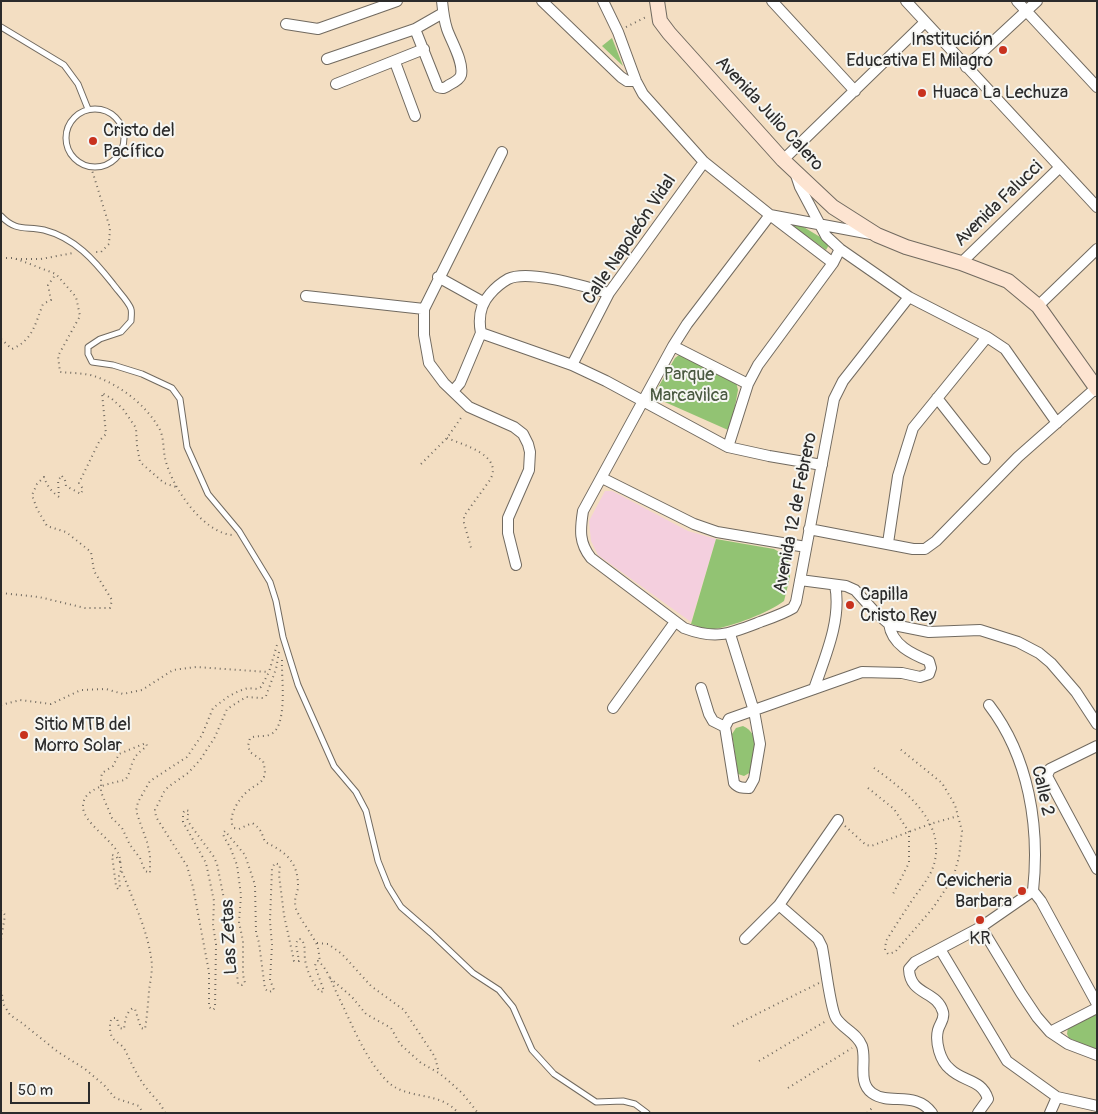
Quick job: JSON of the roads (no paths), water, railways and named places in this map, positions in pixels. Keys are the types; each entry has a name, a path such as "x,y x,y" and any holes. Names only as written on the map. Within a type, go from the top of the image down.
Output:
{"street":[{"path":"286,24 318,29 397,1"},
{"path":"415,29 438,86 446,87 460,78 459,60 447,29 442,1"},
{"path":"542,1 621,77 627,81 636,81"},
{"path":"603,1 618,32 636,81 643,94 704,162 833,263"},
{"name":"Avenida Julio Calero","path":"657,1 660,22 783,160 833,207 877,235 906,247 961,263 1008,281 1038,306 1096,388"},
{"path":"772,1 855,91"},
{"path":"906,1 1097,207"},
{"path":"1016,1 1097,87"},
{"path":"966,67 1037,1"},
{"path":"327,59 415,29 443,13"},
{"path":"783,160 924,21"},
{"path":"336,84 424,49"},
{"path":"395,62 415,116"},
{"path":"502,152 438,277 424,309 424,335 430,363 444,383 469,407 514,427 523,434 528,444 530,452 529,470 508,518 508,533 516,565"},
{"name":"Calle Napoleón Vidal","path":"572,365 609,293 704,162"},
{"name":"Avenida Falucci","path":"961,263 1061,168"},
{"path":"794,171 818,224 826,236 840,249 909,296 987,337 1005,349 1057,423"},
{"name":"Avenida Julio Calero","path":"770,215 877,235"},
{"name":"Avenida 12 de Febrero","path":"770,215 687,324 673,346 583,511 580,529 585,550 591,558 684,628 708,635 730,634 793,608 796,602 834,399 844,381 909,296"},
{"path":"728,447 748,384 758,365 833,263 840,249"},
{"path":"1038,306 1097,249"},
{"path":"438,277 483,302"},
{"path":"453,391 460,383 481,333 480,316 483,302 509,278 543,277 609,293"},
{"path":"306,296 424,309"},
{"path":"481,333 572,365 606,381 728,447 822,465"},
{"path":"888,543 898,476 913,428 987,337"},
{"path":"673,346 748,384"},
{"path":"809,529 913,549 925,549 936,542 1018,457 1096,388"},
{"path":"937,398 985,459"},
{"path":"602,478 694,524 718,532 806,547"},
{"path":"800,580 846,586 855,590 888,624 929,632 980,630 1018,642 1039,653 1051,663 1076,692 1097,724"},
{"path":"814,689 836,620 837,597 835,585"},
{"path":"613,708 675,622"},
{"path":"730,634 754,712 760,744 760,754 754,779 749,788 736,786 734,783 725,727 730,719 754,712 862,672 902,673 924,677 931,672 929,661 910,653 898,643 890,632 888,624"},
{"path":"701,688 709,714 713,720 725,727"},
{"name":"Calle 2","path":"989,706 999,718 1027,784 1035,836 1036,864 1033,891"},
{"path":"1097,746 1050,770 1047,776 1097,869"},
{"path":"745,939 779,905 838,820"},
{"path":"978,1113 988,1098 986,1091 979,1084 958,1076 948,1068 938,1046 938,1030 944,1018 942,1010 938,1003 930,996 913,985 909,977 909,969 915,962 981,927 1033,891 1041,901 1097,1004"},
{"path":"779,905 818,939 822,947 835,1016 860,1043 863,1050 864,1080 869,1090 882,1098 902,1098 923,1104 932,1113"},
{"path":"981,927 1021,993 1050,1032 1068,1044 1097,1055"},
{"path":"940,949 1007,1061 1057,1096 1097,1106"},
{"path":"1050,1032 1097,1008"},
{"path":"1050,1113 1057,1096"}],"lane":[{"path":"1,27 64,65 78,84 88,109"},
{"path":"88,109 107,111 115,116 121,123 124,132 122,150 116,158 100,166 91,167 82,164 74,158 68,149 67,129 79,113 88,109"},
{"path":"1,216 8,223 18,228 43,230 64,238 84,250 94,260 131,309 131,321 121,332 100,339 88,347 88,354 92,362 142,374 172,388 180,399 187,447 208,494 242,536 270,582 283,637 298,685 334,766 356,792 366,811 378,861 388,886 401,908 431,933 473,973 499,990 513,1007 532,1050 554,1074 596,1102 623,1101 635,1104 647,1113"}],"place":[{"name":"Institución Educativa El Milagro","path":"1003,50"},
{"name":"Huaca La Lechuza","path":"922,93"},
{"name":"Cristo del Pacífico","path":"93,141"},
{"name":"Capilla Cristo Rey","path":"850,605"},
{"name":"Sitio MTB del Morro Solar","path":"24,735"},
{"name":"Cevicheria Barbara","path":"1022,891"},
{"name":"KR","path":"980,920"}],"park label":[{"name":"Parque Marcavilca","path":"689,385"}]}
